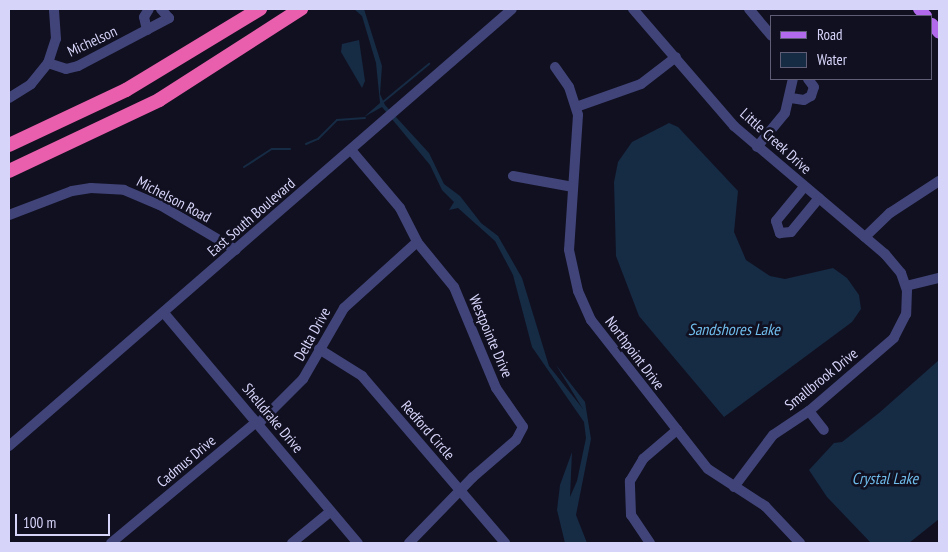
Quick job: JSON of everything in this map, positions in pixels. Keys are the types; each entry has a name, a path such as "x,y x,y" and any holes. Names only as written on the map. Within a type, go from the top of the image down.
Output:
{"highway":[{"path":"9,146 126,90 260,9"},
{"path":"9,170 159,100 301,9"}],"street":[{"path":"9,98 31,84 48,63 56,39 54,9"},
{"path":"147,30 144,17 149,9"},
{"name":"Michelson","path":"48,63 60,68 72,68 169,18 161,9"},
{"name":"East South Boulevard","path":"9,446 512,9"},
{"name":"Little Creek Drive","path":"633,9 757,147 865,237 897,267 906,286"},
{"path":"749,9 770,34"},
{"path":"576,107 641,84 676,57"},
{"name":"Northpoint Drive","path":"555,67 576,107 580,131 573,187 569,250 583,302 601,336 708,469 776,516 800,543"},
{"path":"757,147 785,113 792,98 793,80"},
{"path":"792,98 804,100 812,96 814,87 809,80"},
{"name":"Westpointe Drive","path":"351,150 400,208 417,242 460,298 496,388 523,427 516,440 409,543"},
{"path":"514,176 573,187"},
{"path":"865,237 890,213 939,181"},
{"path":"804,186 776,221 780,233 791,232 819,198"},
{"name":"Michelson Road","path":"9,215 72,191 91,188 124,190 160,205 236,250"},
{"name":"Delta Drive","path":"257,423 300,383 344,308 417,242"},
{"path":"906,286 939,278"},
{"name":"Smallbrook Drive","path":"734,487 764,443 809,411 894,338 906,314 906,286"},
{"name":"Shelldrake Drive","path":"164,313 358,543"},
{"name":"Redford Circle","path":"319,348 362,376 505,543"},
{"path":"809,411 824,430"},
{"name":"Cadmus Drive","path":"111,543 257,423"},
{"path":"650,543 631,515 630,481 643,459 677,430"},
{"path":"292,543 331,511"}],"water":[{"path":"354,9 364,9 382,66 380,94 385,105 429,153 444,184 460,196 481,223 498,236 522,278 549,366 583,409 556,365 585,402 591,439 576,515 587,543 565,543 557,510 560,485 572,452 570,497 577,481 586,438 584,422 532,347 513,275 495,241 458,208 449,210 454,202 442,190 430,165 382,107 364,117 380,103 376,63 362,16"},
{"path":"359,40 365,81 362,88 341,52 342,44"},
{"name":"Sandshores Lake","path":"669,123 678,127 738,191 734,232 746,260 770,276 785,279 833,268 847,278 859,295 861,309 852,322 724,417 639,316 616,256 614,182 618,162 632,142"},
{"name":"Crystal Lake","path":"939,360 939,519 909,543 871,543 827,497 809,470 834,443 842,442 879,413"}],"waterway":[{"path":"383,102 429,64"},
{"path":"306,144 318,139 337,120 365,118"},
{"path":"244,167 272,149 290,149"}]}
